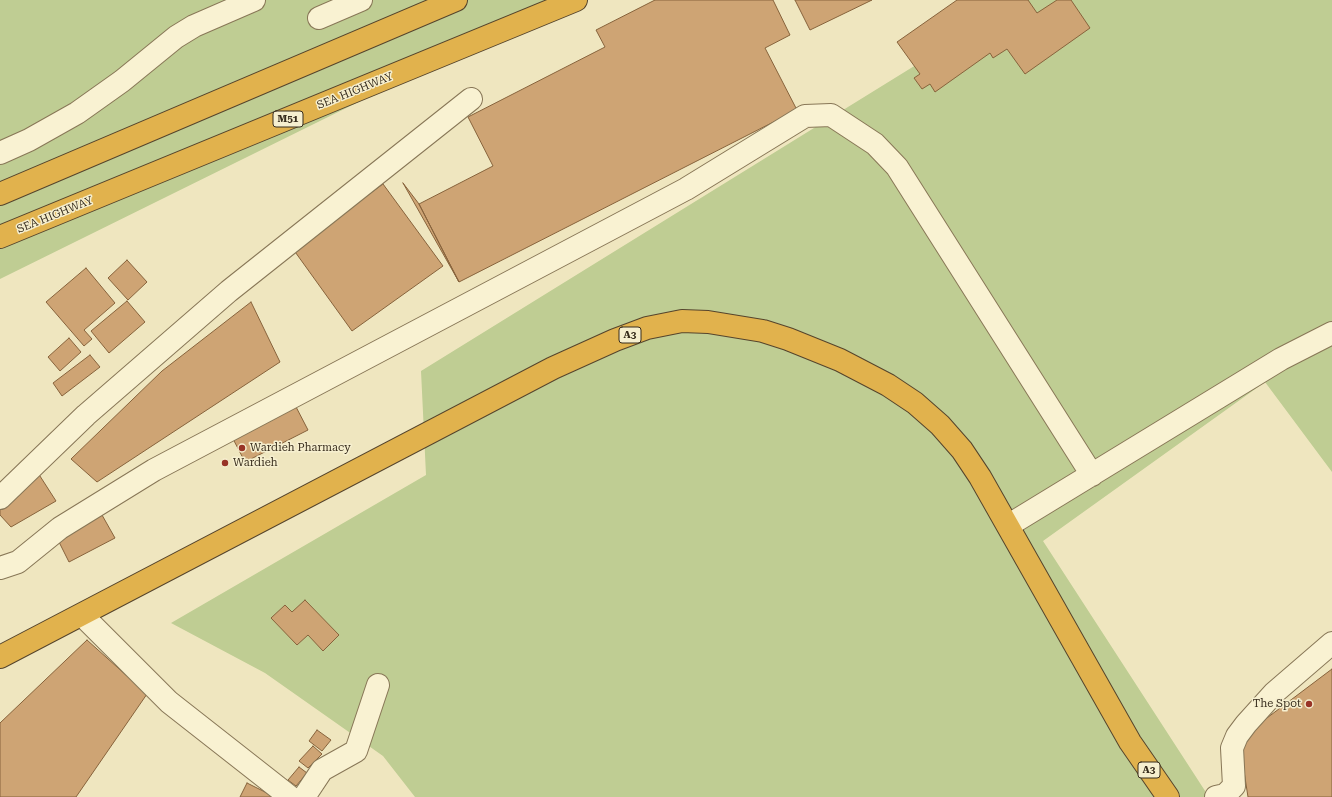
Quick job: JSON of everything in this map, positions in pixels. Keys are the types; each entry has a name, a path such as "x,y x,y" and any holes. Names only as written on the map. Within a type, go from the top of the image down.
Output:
{"highway":[{"path":"0,194 456,0"},
{"name":"SEA HIGHWAY","path":"0,237 576,0"},
{"name":"A3","path":"0,657 554,368 615,340 647,328 682,321 708,322 763,331 788,339 866,372 915,403 940,425 962,450 1008,526 1130,742 1168,797"},
{"path":"1130,742 1149,797"}],"street":[{"path":"0,154 29,140 77,113 116,85 176,37 194,26 254,0"},
{"path":"319,18 361,0"},
{"path":"0,498 86,415 229,291 471,99"},
{"path":"0,568 18,562 60,528 154,470 686,189 805,116 831,115 875,144 897,167 1092,475"},
{"path":"1008,526 1281,359 1332,333"},
{"path":"82,615 169,702 290,797"},
{"path":"1216,797 1225,795 1234,786 1232,748 1237,736 1246,724 1274,694 1332,643"},
{"path":"304,797 322,770 356,750 378,685"}],"green space":[{"path":"0,0 565,0 0,279"},
{"path":"1021,0 1332,0 1332,472 1265,382 1043,541 1209,797 415,797 383,756 265,673 171,623 426,475 421,371"}],"building":[{"path":"655,0 773,0 790,35 765,48 797,110 459,282 419,204 493,166 468,117 605,47 596,30"},
{"path":"795,0 872,0 810,30"},
{"path":"957,0 1028,0 1037,13 1057,0 1071,0 1090,28 1025,74 1007,49 993,58 990,53 935,92 930,84 922,89 914,78 920,74 897,42"},
{"path":"403,183 419,204 459,282"},
{"path":"383,184 443,266 352,331 293,249"},
{"path":"127,260 147,282 128,300 108,278"},
{"path":"86,268 115,303 84,330 92,339 84,346 46,302"},
{"path":"127,301 145,322 109,353 91,331"},
{"path":"251,302 280,362 97,482 71,459 162,371"},
{"path":"69,338 81,352 60,371 48,357"},
{"path":"90,355 100,367 62,396 53,383"},
{"path":"294,403 308,430 245,462 231,435"},
{"path":"38,473 56,501 11,527 0,515 0,505"},
{"path":"102,515 115,538 69,562 58,540"},
{"path":"305,600 339,635 323,651 308,635 297,645 271,618 285,605 292,612"},
{"path":"87,640 147,694 76,797 0,797 0,723"},
{"name":"The Spot","path":"1332,669 1332,797 1248,797 1239,739"},
{"path":"317,730 331,740 322,751 309,741"},
{"path":"313,746 322,754 308,768 299,761"},
{"path":"299,767 307,773 296,786 288,780"},
{"path":"247,783 271,795 270,797 240,797"}],"place":[{"name":"Wardieh Pharmacy","path":"242,448"},
{"name":"Wardieh","path":"225,463"},
{"name":"The Spot","path":"1309,704"}]}
